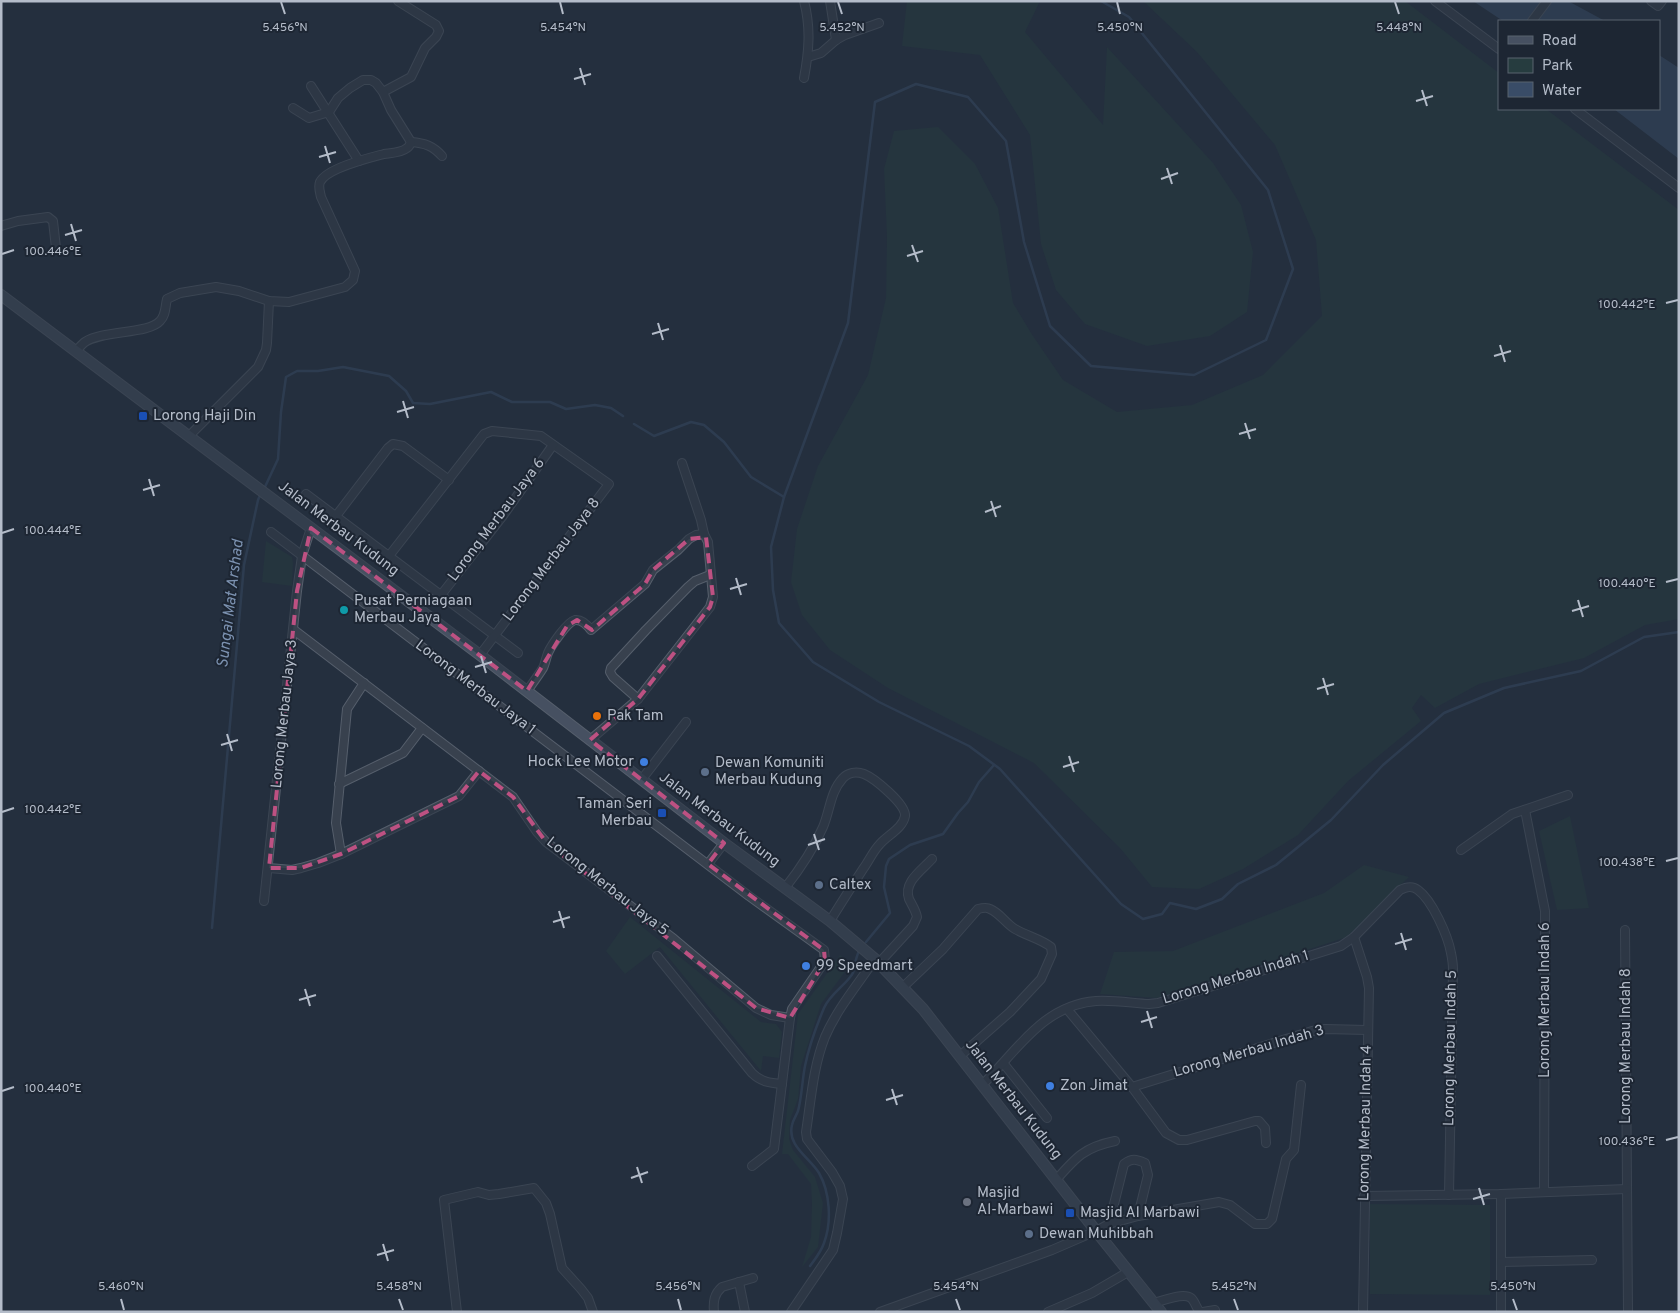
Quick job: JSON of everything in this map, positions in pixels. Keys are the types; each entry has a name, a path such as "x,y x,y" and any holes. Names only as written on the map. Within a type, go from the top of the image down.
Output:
{"main road":[{"name":"Jalan Merbau Kudung","path":"1,295 480,655 724,843 830,921 877,961 923,1008 1157,1308"}],"street":[{"path":"383,92 411,77 425,48 439,31 436,25 398,1"},
{"path":"804,1 810,35 804,78"},
{"path":"830,1 836,40"},
{"path":"1435,1 1498,48"},
{"path":"1533,20 1547,1"},
{"path":"1651,1 1658,6 1662,1"},
{"path":"808,57 820,53 836,40 879,24"},
{"path":"293,108 308,118 329,112 338,98 363,80 371,80 383,92 391,110 412,142 427,144 437,150 442,156"},
{"path":"311,86 359,161"},
{"path":"1576,110 1679,188"},
{"path":"76,351 85,342 104,335 158,324 164,316 168,299 180,293 216,287 239,291 269,301 289,302 345,287 353,280 355,271 329,217 319,189 320,181 329,173 359,161 401,151 408,148 412,142"},
{"path":"1,226 18,221 48,217 53,221 56,248"},
{"path":"189,436 258,366 266,350 269,301"},
{"path":"389,556 484,434 492,431 541,436 553,445"},
{"path":"336,516 393,444 402,446 449,480"},
{"name":"Lorong Merbau Jaya 8","path":"480,655 609,484 553,445"},
{"name":"Lorong Merbau Jaya 6","path":"441,595 502,517 553,445"},
{"path":"590,740 638,698 710,607 713,597 708,542 682,463"},
{"path":"306,494 518,653"},
{"name":"Lorong Merbau Jaya 3","path":"264,902 302,556 311,528"},
{"name":"Lorong Merbau Jaya 1","path":"271,532 749,896 824,950 825,961 792,1009 790,1018"},
{"path":"527,691 542,670 548,652 567,626 574,620 579,620 592,630 645,584 653,570 664,560 689,539 696,535 704,534"},
{"path":"638,698 613,676 610,672 612,668 688,586 710,575"},
{"name":"Lorong Merbau Jaya 5","path":"294,630 512,797 546,842 674,939 756,1008 771,1015 790,1018"},
{"path":"341,854 336,823 347,709 364,683"},
{"path":"642,779 686,722"},
{"path":"339,784 403,753 422,728"},
{"path":"269,868 292,870 318,864 341,854 459,796 479,771"},
{"path":"784,888 809,856 823,827 835,789 843,777 857,772 875,781 898,801 905,812 905,817 896,829 878,846 830,921"},
{"path":"1461,850 1512,814 1568,795"},
{"name":"Lorong Merbau Indah 6","path":"1525,810 1545,911 1544,1192"},
{"path":"708,864 724,843"},
{"path":"792,1312 832,1250 843,1200 840,1186 807,1139 806,1132 814,1073 826,1037 842,1007 877,961 913,926 917,917 908,893 908,886 932,859"},
{"name":"Lorong Merbau Indah 1","path":"982,1086 1037,1027 1054,1014 1084,1003 1102,1001 1158,1003 1341,946 1354,938 1400,890 1408,887"},
{"name":"Lorong Merbau Indah 5","path":"1408,887 1418,890 1425,898 1442,925 1451,953 1453,987 1449,1195"},
{"path":"903,987 943,949 978,909 990,909 1013,928 1051,947 1052,954 1041,979 1010,1012 960,1056"},
{"name":"Lorong Merbau Indah 8","path":"1625,930 1628,1312"},
{"name":"Lorong Merbau Indah 4","path":"1354,938 1369,988 1363,1312"},
{"path":"656,956 756,1078 765,1082 782,1084"},
{"path":"1067,1009 1132,1087 1161,1128 1173,1138 1187,1140 1259,1121 1265,1128 1266,1143"},
{"path":"752,1166 774,1149 790,1018"},
{"name":"Lorong Merbau Indah 3","path":"1132,1087 1312,1031 1325,1029 1367,1030"},
{"path":"1004,1064 1047,1118"},
{"path":"880,1312 1052,1250 1096,1232 1109,1224 1138,1216 1218,1202 1230,1205 1255,1224 1267,1224 1272,1219 1286,1159 1294,1150 1301,1084"},
{"path":"1056,1180 1082,1153 1098,1145 1115,1141"},
{"path":"1109,1224 1124,1164 1135,1158 1145,1163 1148,1175 1138,1216"},
{"path":"457,1312 444,1200 478,1192 489,1195 534,1188 546,1203 550,1214 562,1268 582,1289 588,1298 593,1312"},
{"path":"1364,1196 1501,1194 1626,1189"},
{"path":"1501,1194 1501,1312"},
{"path":"1501,1262 1592,1260"},
{"path":"1048,1312 1092,1293 1128,1272"},
{"path":"714,1312 714,1299 718,1290 722,1287 753,1278"},
{"path":"739,1282 745,1312"},
{"path":"1157,1308 1171,1297 1186,1296 1192,1299 1202,1312 1215,1310"}],"highlighted area":[{"path":"311,528 527,691 567,626 577,620 592,630 645,584 653,570 689,539 706,537 713,597 710,607 638,699 590,740 724,843 708,864 824,950 825,961 790,1018 756,1008 546,842 513,797 479,771 459,796 341,854 301,868 269,868 297,591"}],"green space":[{"path":"907,1 1040,1 1025,32 1103,125 1107,47 1213,163 1241,205 1253,252 1247,312 1210,336 1147,346 1085,324 1056,290 1041,244 1030,135 980,55 902,46"},
{"path":"1143,1 1405,1 1498,72 1498,110 1547,110 1679,210 1679,619 1645,625 1584,658 1479,684 1435,708 1421,695 1412,708 1421,721 1348,781 1298,835 1243,869 1199,889 1152,887 1120,848 1034,763 888,688 830,650 802,615 791,582 797,529 818,466 868,375 886,298 887,237 884,169 894,131 938,127 975,164 998,208 1013,303 1063,380 1117,412 1192,405 1263,375 1322,316 1316,240 1275,145 1197,52"},
{"path":"266,541 292,557 292,586 262,582"},
{"path":"1570,816 1589,908 1557,910 1539,831"},
{"path":"1364,865 1409,877 1347,937 1157,998 1100,994 1114,952 1173,951 1324,893"},
{"path":"630,917 761,1022 776,1024 782,1032 779,1058 763,1056 761,1071 660,947 625,974 606,951"},
{"path":"840,955 849,962 847,969 821,1004 801,1066 798,1099 790,1120 789,1139 793,1150 815,1177 823,1203 818,1247 802,1267 811,1237 811,1184 788,1154 782,1154 798,1014"},
{"path":"1370,1204 1490,1205 1490,1295 1370,1294"}],"water":[{"path":"1473,1 1568,1 1603,20 1502,20"},
{"path":"1660,56 1679,68 1679,159 1615,110 1660,110"}],"waterway":[{"path":"1101,1 1129,17 1268,190 1293,269 1266,340 1194,375 1091,366 1050,326 1024,242 1006,141 968,97 916,84 875,102 848,323 784,497 771,547 773,590 779,623 813,662 879,702 969,746 1000,769 1121,904 1143,919 1162,914 1170,903 1196,909 1222,899 1238,884 1276,865 1331,820 1383,765 1444,713 1504,688 1581,671 1644,637 1679,632"},
{"name":"Sungai Mat Arshad","path":"264,489 278,459 281,412 286,377 297,371 318,371 343,367 389,376 406,391 413,403 430,404 491,392 512,402 550,402 566,409 595,405 611,408 623,416"},
{"name":"Sungai Mat Arshad","path":"634,424 654,436 691,422 704,425 724,442 751,477 784,497"},
{"name":"Sungai Mat Arshad","path":"212,928 244,565 261,493"},
{"path":"866,942 890,913 884,887 886,866 889,859 910,845 943,834 968,802 979,782 994,765"},
{"path":"810,1266 818,1255 827,1235 829,1217 828,1198 819,1173 800,1151 793,1139 792,1125 798,1111 804,1072 818,1022 827,1003 853,973 859,951"}],"place":[{"name":"Lorong Haji Din","path":"143,416"},
{"name":"Pusat Perniagaan Merbau Jaya","path":"344,610"},
{"name":"Pak Tam","path":"597,716"},
{"name":"Hock Lee Motor","path":"644,762"},
{"name":"Dewan Komuniti Merbau Kudung","path":"705,772"},
{"name":"Taman Seri Merbau","path":"662,813"},
{"name":"Caltex","path":"819,885"},
{"name":"99 Speedmart","path":"806,966"},
{"name":"Zon Jimat","path":"1050,1086"},
{"name":"Masjid Al-Marbawi","path":"967,1202"},
{"name":"Masjid Al Marbawi","path":"1070,1213"},
{"name":"Dewan Muhibbah","path":"1029,1234"}]}
